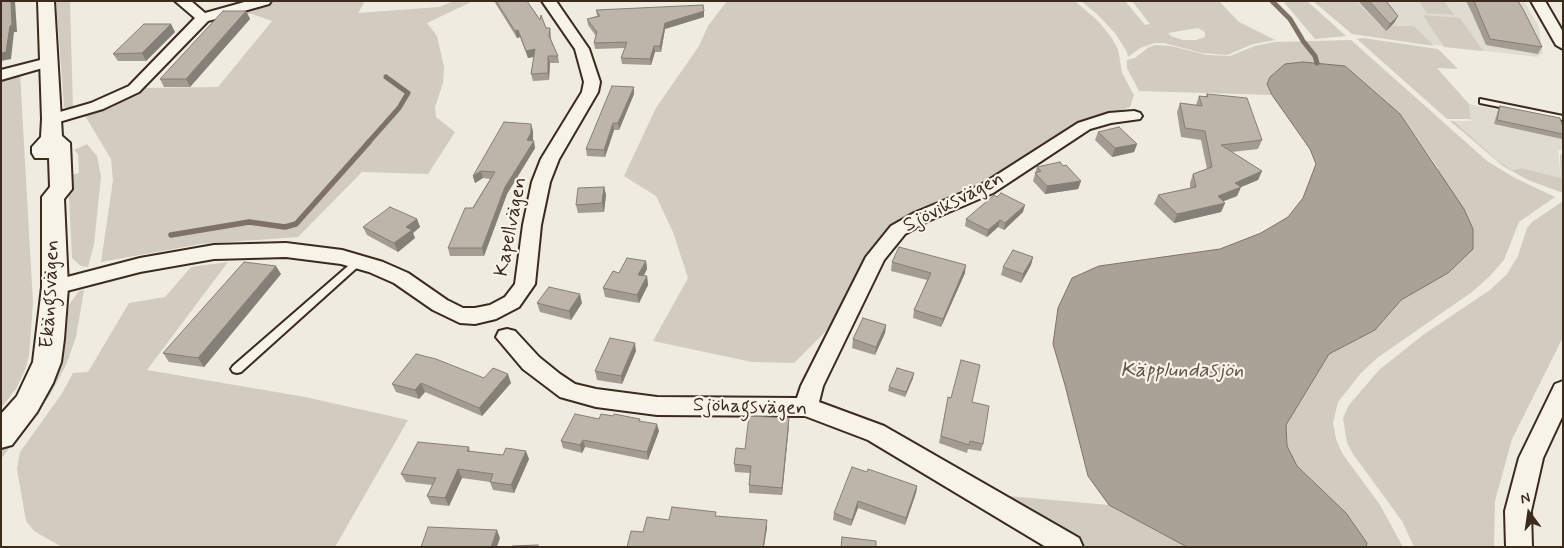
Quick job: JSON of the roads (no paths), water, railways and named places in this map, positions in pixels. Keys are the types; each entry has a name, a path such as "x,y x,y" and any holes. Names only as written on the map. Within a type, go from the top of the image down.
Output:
{"street":[{"name":"Ekängsvägen","path":"1,436 27,404 47,362 55,287 53,197 44,193 43,147 51,129 46,1"},
{"path":"182,1 203,18"},
{"path":"51,129 134,89 203,18 264,1"},
{"name":"Kapellvägen","path":"55,287 130,267 214,252 286,250 342,257 401,278 440,305 460,315 475,316 496,311 512,302 525,284 532,225 541,182 550,160 591,89 592,82 582,49 549,1"},
{"path":"1538,1 1563,45"},
{"path":"1,75 48,62"},
{"name":"Sjöviksvägen","path":"806,407 812,386 876,257 898,230 921,217 987,189 1079,128 1109,118 1134,116"},
{"name":"Sjöhagsvägen","path":"507,337 531,364 552,380 568,390 596,398 657,406 806,407 876,433 1070,547"},
{"path":"1519,547 1518,511 1531,458 1563,390"}],"lane":[{"path":"1483,101 1563,118"},
{"path":"237,369 358,262"}],"water":[{"name":"Käpplundasjön","path":"1303,62 1345,66 1400,114 1464,209 1473,229 1473,249 1448,273 1401,300 1375,330 1329,354 1286,425 1287,446 1297,466 1346,513 1367,543 1366,547 1187,547 1109,505 1088,476 1053,344 1058,308 1072,278 1099,266 1220,249 1261,233 1288,217 1303,198 1316,164 1310,149 1272,95 1267,84 1270,77 1285,64"}],"waterway":[{"path":"1272,1 1290,19 1302,39"},
{"path":"1303,41 1315,56 1317,63"},
{"path":"367,144 399,108 408,93 386,77"},
{"path":"171,235 249,222 285,227 296,224 369,142"}]}
